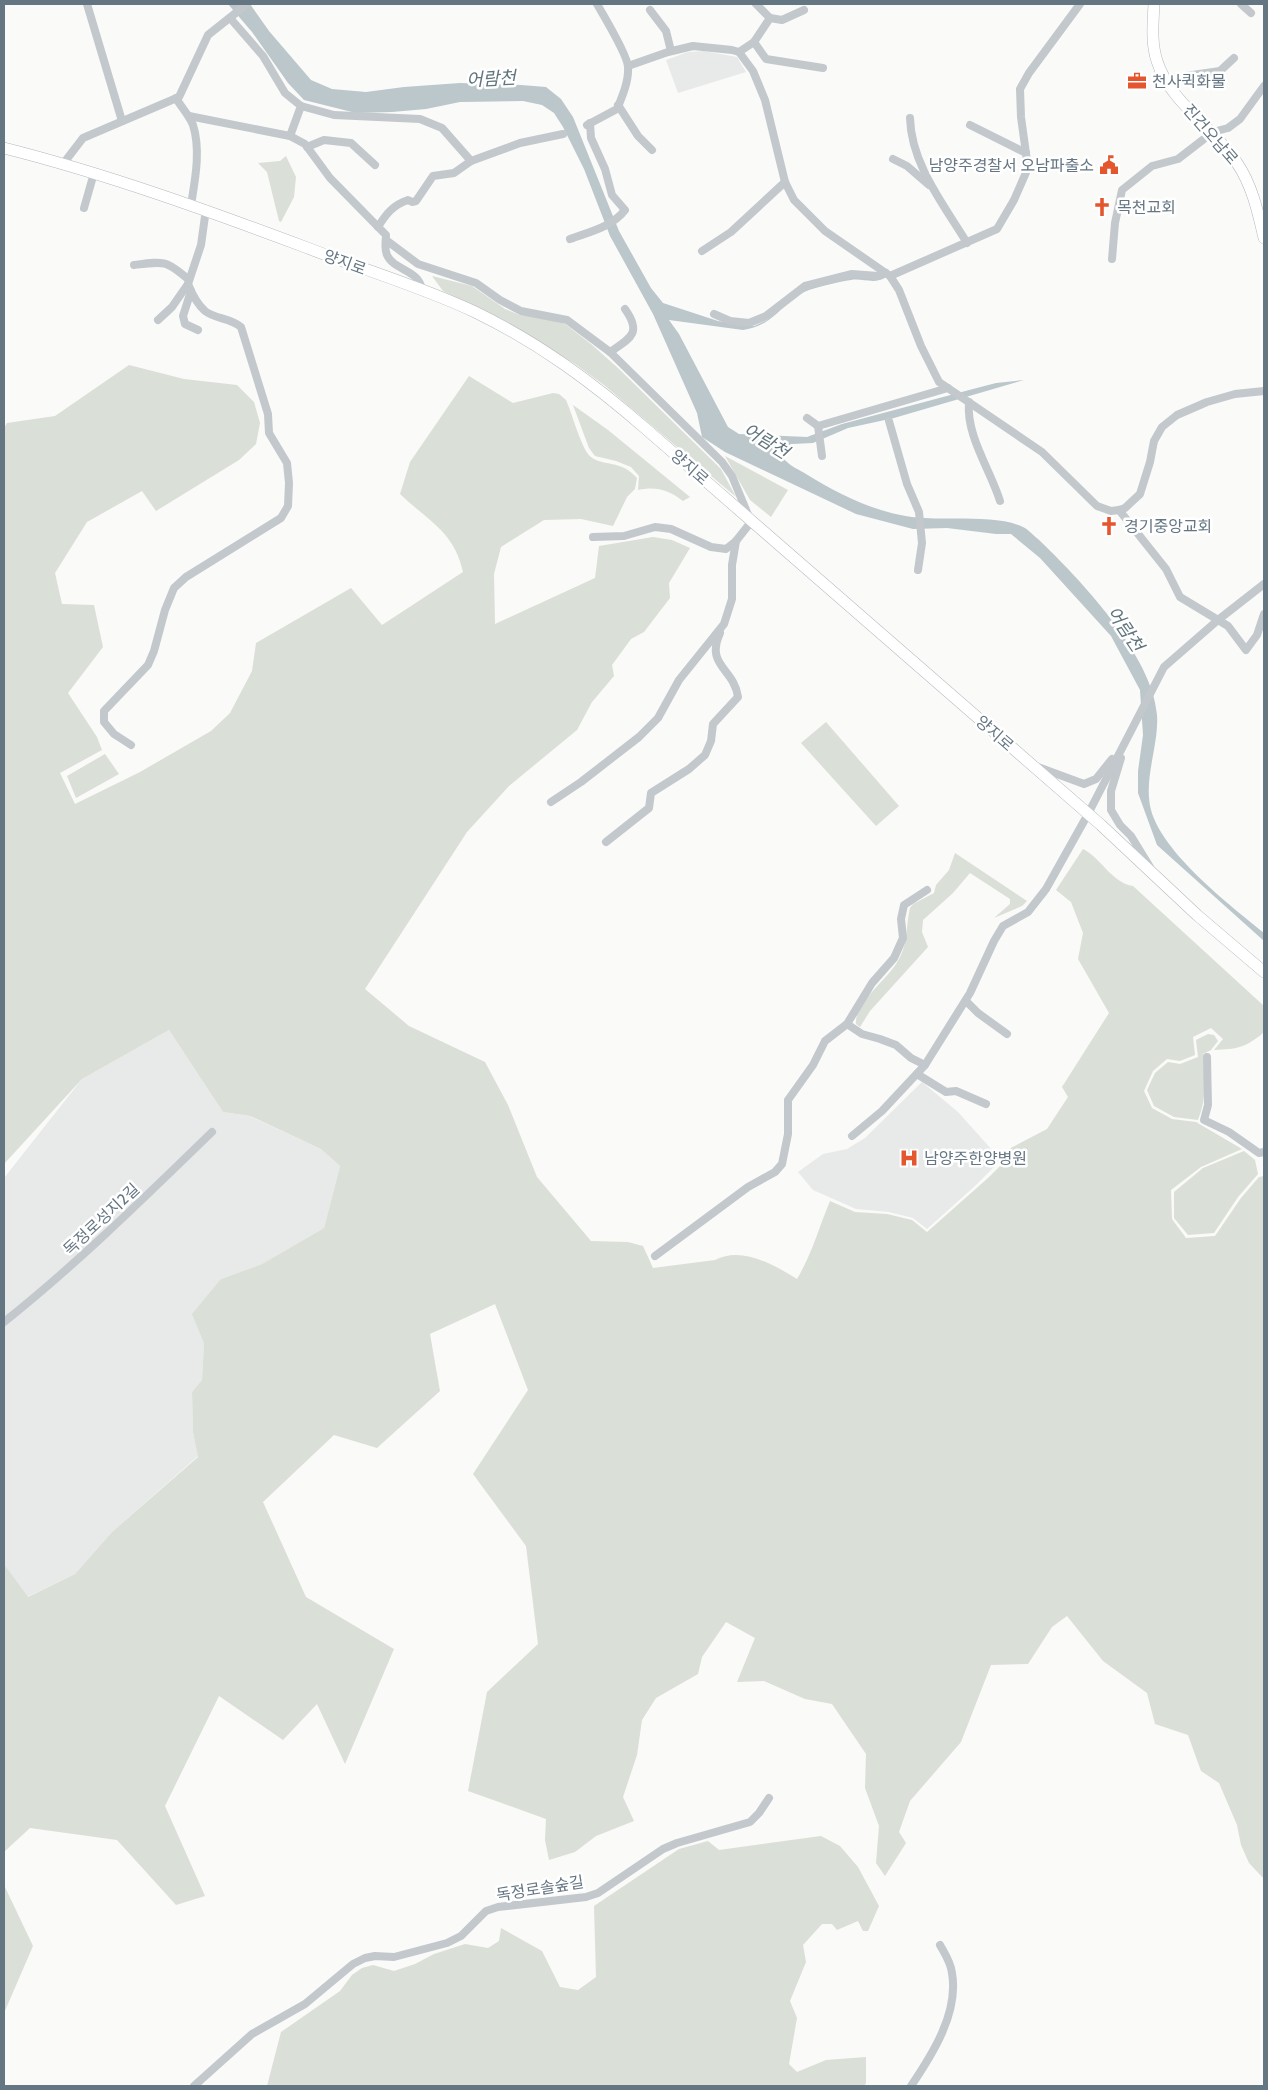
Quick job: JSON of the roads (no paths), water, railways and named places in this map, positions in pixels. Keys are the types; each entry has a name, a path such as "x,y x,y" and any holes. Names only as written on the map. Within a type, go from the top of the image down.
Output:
{"street":[{"path":"87,4 122,121"},
{"path":"64,164 83,138 178,97 208,35 247,4"},
{"path":"570,239 601,228 620,216 625,210 612,195 605,169 591,138 589,124 617,109 624,91 628,66 610,26 597,4"},
{"path":"756,4 770,18 782,20 804,10"},
{"path":"714,314 730,321 749,323 766,316 805,286 852,274 888,275 997,229 1014,200 1028,168 1021,117 1020,89 1029,73 1080,4"},
{"name":"진건오남로","path":"1154,4 1154,47 1157,61 1165,79 1172,89 1213,132 1236,161 1248,181 1264,238"},
{"path":"1241,4 1251,13"},
{"path":"650,10 666,31 672,51"},
{"path":"230,18 263,56 285,92 300,106 334,115 420,119 442,128 471,161"},
{"path":"628,66 693,46 740,52 754,42 770,18"},
{"path":"754,42 766,59 824,68"},
{"path":"740,52 753,72 765,100 785,182 794,200 825,231 888,275 899,290 933,373 939,382 1042,452 1097,506 1111,511 1119,510 1125,508 1140,494 1154,442 1162,427 1177,415 1207,402 1235,394 1264,391"},
{"path":"1165,79 1220,71 1234,58"},
{"path":"1112,258 1115,223 1122,190 1152,166 1178,159 1213,132 1228,128 1240,119 1264,86"},
{"path":"176,98 193,127 197,166 191,205"},
{"path":"618,105 638,136 652,150"},
{"path":"290,136 300,106"},
{"path":"188,116 290,136 307,147 330,178 386,236 385,248 387,256 392,262 416,277 422,290"},
{"path":"910,118 910,132 931,186 967,243"},
{"path":"970,125 1026,152"},
{"path":"378,227 396,204 408,200 416,201 434,176 454,173 471,161 520,143 563,134"},
{"path":"307,147 324,140 351,143 374,165"},
{"name":"양지로","path":"4,148 94,173 206,209 474,311 544,350 595,385 1088,814 1198,915 1264,972"},
{"path":"893,159 907,166 931,186"},
{"path":"84,208 94,173"},
{"path":"702,252 731,232 785,182"},
{"path":"198,330 185,324 183,316 189,285 201,245 206,209"},
{"path":"386,240 418,264 470,280 500,300 521,311 567,320 610,352 722,462 732,476 751,522 736,541 726,549 711,547 670,529 655,527 624,536 593,537"},
{"path":"131,745 114,734 104,722 104,711 148,665 174,588 186,578 281,518 288,506 289,483 287,463 269,433 268,414 241,327 234,322 205,312 189,285 173,266 160,262 134,265"},
{"path":"158,320 172,307 189,285"},
{"path":"610,352 632,335 635,327 633,320 625,309"},
{"path":"818,426 948,388"},
{"path":"967,401 972,430 1000,500"},
{"path":"807,418 818,426 822,456"},
{"path":"888,422 907,484 918,512 921,536 918,570"},
{"path":"1119,510 1166,569 1180,596 1228,626 1246,650 1257,634 1264,614"},
{"path":"606,842 649,808 651,793 705,755 711,741 713,724 738,697 737,686 716,657 714,645 724,624 732,599 732,565 736,541"},
{"path":"852,1136 882,1111 925,1065 966,1001 1003,926 1028,912 1056,873 1058,864 1088,814 1164,667 1218,620 1264,584"},
{"path":"551,802 581,782 639,737 658,718 679,680 724,624"},
{"path":"1030,764 1079,784 1089,784 1102,774 1127,739"},
{"path":"1127,739 1111,791 1111,810 1120,825 1131,836 1156,876"},
{"path":"655,1256 748,1187 775,1172 782,1164 788,1134 788,1100 813,1065 824,1041 847,1024 872,983 887,967 900,948 903,938 901,919 904,905 927,890"},
{"path":"966,1001 978,1013 1007,1034"},
{"path":"847,1024 862,1034 880,1038 896,1045 911,1058 925,1065"},
{"path":"1207,1057 1208,1105 1204,1120 1229,1132 1259,1153 1264,1152"},
{"path":"917,1074 946,1092 956,1091 986,1104"},
{"name":"독정로성지2길","path":"4,1322 38,1295 118,1222 212,1132"},
{"name":"독정로솔숲길","path":"194,2086 252,2034 305,2004 353,1964 365,1958 375,1956 394,1957 447,1942 461,1936 486,1912 498,1907 598,1893 663,1849 677,1842 750,1822 769,1798"},
{"path":"911,2086 928,2062 940,2037 951,2003 952,1972 940,1945"}],"water":[{"name":"어람천","path":"228,4 250,4 269,31 311,80 332,89 366,92 460,83 546,87 561,99 573,117 619,231 651,288 663,303 718,321 743,326 754,326 767,320 787,303 764,323 754,328 743,330 669,320 679,334 728,427 739,434 807,437 842,424 973,389 996,383 1024,380 894,418 848,428 813,443 792,444 778,450 789,464 833,490 863,504 893,513 924,518 988,519 1013,523 1027,529 1055,555 1093,596 1128,644 1142,668 1152,692 1157,715 1157,727 1150,774 1149,798 1151,810 1158,827 1169,844 1199,878 1264,933 1264,941 1157,845 1138,793 1138,771 1143,735 1140,690 1111,636 1040,558 1011,534 947,528 913,529 856,514 725,452 702,437 697,413 653,314 610,236 584,169 554,113 542,105 523,101 460,102 426,109 356,113 304,100 288,83 252,32"},
{"path":"845,277 886,277 878,281 846,281 809,290 795,297 805,289"}],"place":[{"name":"천사퀵화물","path":"1137,81"},
{"name":"남양주경찰서 오남파출소","path":"1109,165"},
{"name":"목천교회","path":"1102,207"},
{"name":"경기중앙교회","path":"1109,526"},
{"name":"남양주한양병원","path":"909,1158"}]}
